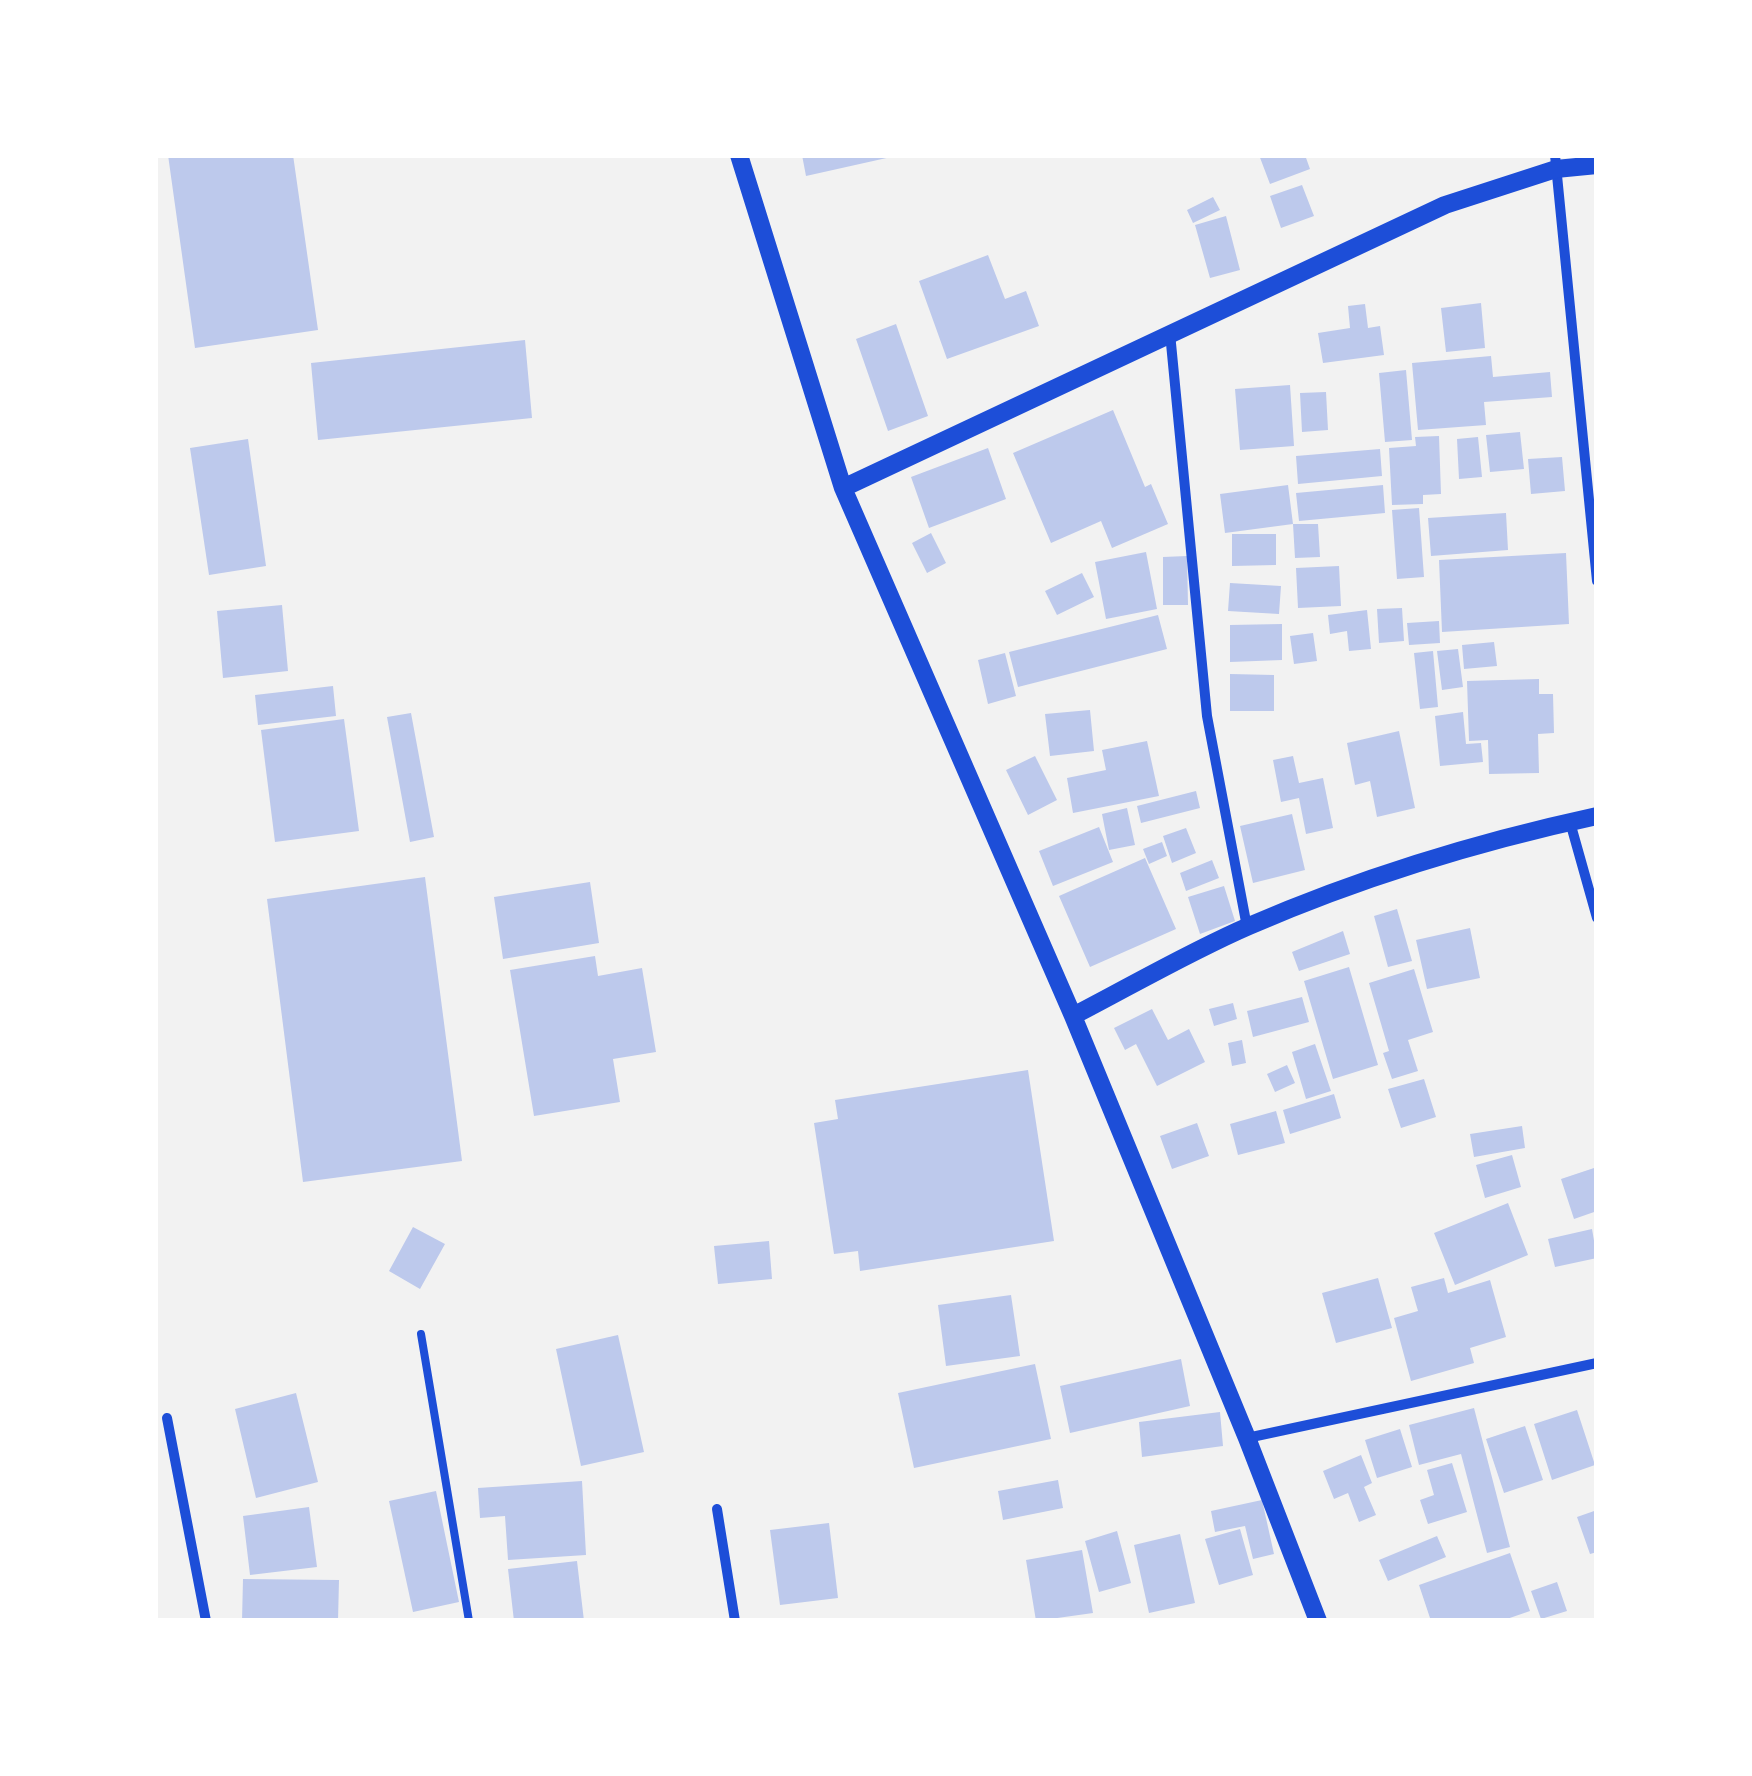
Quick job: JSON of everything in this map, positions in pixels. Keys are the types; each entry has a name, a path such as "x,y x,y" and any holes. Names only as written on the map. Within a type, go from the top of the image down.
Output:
{"street":[{"path":"741,156 843,488 1073,1016 1318,1621"},
{"path":"843,488 1445,205 1556,162 1597,165"},
{"path":"1556,162 1597,580"},
{"path":"1170,332 1207,716 1247,927"},
{"path":"1073,1016 1247,927 1380,874 1513,834 1597,816"},
{"path":"1570,822 1597,918"},
{"path":"1247,1438 1597,1363"},
{"path":"167,1418 206,1621"},
{"path":"717,1509 735,1621"}],"lane":[{"path":"421,1334 469,1621"}],"building":[{"path":"168,155 293,155 318,330 195,348"},
{"path":"802,155 891,155 891,157 806,176"},
{"path":"1259,155 1305,155 1310,169 1270,184"},
{"path":"1302,185 1314,216 1281,228 1270,196"},
{"path":"1213,197 1220,210 1193,223 1187,210"},
{"path":"1226,216 1240,270 1210,278 1195,225"},
{"path":"988,255 1005,299 1026,291 1039,326 947,359 919,281"},
{"path":"1481,303 1485,348 1446,352 1441,308"},
{"path":"1365,304 1368,328 1380,326 1384,355 1323,363 1318,333 1350,328 1348,306"},
{"path":"896,324 928,416 888,431 856,339"},
{"path":"525,340 532,418 318,440 311,363"},
{"path":"1491,356 1493,377 1550,372 1552,397 1484,402 1486,425 1418,430 1412,363"},
{"path":"1406,370 1412,440 1385,442 1379,373"},
{"path":"1290,385 1294,446 1240,450 1235,389"},
{"path":"1326,392 1328,430 1302,432 1300,393"},
{"path":"1113,410 1145,487 1151,484 1168,524 1112,548 1101,521 1051,543 1013,453"},
{"path":"1520,432 1524,469 1490,472 1486,435"},
{"path":"1439,436 1441,494 1423,495 1423,504 1392,505 1389,448 1416,446 1415,437"},
{"path":"1478,437 1482,477 1459,479 1457,439"},
{"path":"248,439 266,566 209,575 190,448"},
{"path":"988,448 1006,499 929,528 911,477"},
{"path":"1380,449 1382,476 1298,484 1296,456"},
{"path":"1562,457 1565,491 1531,494 1528,459"},
{"path":"1288,485 1293,524 1225,533 1220,494"},
{"path":"1383,485 1385,513 1299,521 1296,493"},
{"path":"1419,508 1424,577 1397,579 1392,510"},
{"path":"1506,513 1508,550 1431,556 1428,518"},
{"path":"1293,524 1318,524 1320,557 1295,558"},
{"path":"931,533 946,563 927,573 912,543"},
{"path":"1232,534 1276,534 1276,565 1232,566"},
{"path":"1146,552 1157,609 1106,619 1095,562"},
{"path":"1566,553 1569,624 1442,632 1439,560"},
{"path":"1187,556 1188,605 1163,605 1163,557"},
{"path":"1339,566 1341,606 1298,608 1296,568"},
{"path":"1082,573 1094,597 1057,615 1045,591"},
{"path":"1230,583 1281,586 1279,614 1228,611"},
{"path":"282,605 288,671 223,678 217,611"},
{"path":"1402,608 1404,641 1379,643 1377,609"},
{"path":"1367,610 1371,649 1349,651 1347,631 1330,634 1328,615"},
{"path":"1158,615 1167,649 1018,687 1009,652"},
{"path":"1439,621 1440,643 1409,645 1407,623"},
{"path":"1282,624 1282,660 1230,662 1230,625"},
{"path":"1313,633 1317,661 1294,664 1290,636"},
{"path":"1494,642 1497,666 1464,669 1462,645"},
{"path":"1458,649 1463,687 1442,690 1437,651"},
{"path":"1433,651 1438,707 1420,709 1414,653"},
{"path":"1005,653 1016,696 988,704 978,660"},
{"path":"1230,674 1274,675 1274,711 1230,711"},
{"path":"1539,679 1539,694 1553,694 1554,733 1538,734 1539,773 1489,774 1488,740 1469,741 1467,681"},
{"path":"333,686 336,716 258,725 255,695"},
{"path":"1090,710 1094,751 1050,756 1045,714"},
{"path":"1463,712 1466,744 1481,743 1483,762 1440,766 1435,716"},
{"path":"411,713 434,837 410,842 387,717"},
{"path":"344,719 359,831 275,842 261,730"},
{"path":"1399,731 1415,808 1377,817 1370,781 1355,785 1347,743"},
{"path":"1147,741 1159,796 1073,813 1067,778 1106,770 1102,750"},
{"path":"1035,756 1057,800 1028,815 1006,770"},
{"path":"1293,756 1299,783 1323,778 1333,828 1306,834 1299,798 1281,802 1273,760"},
{"path":"1196,791 1200,808 1141,823 1137,806"},
{"path":"1127,808 1135,845 1109,850 1102,814"},
{"path":"1292,814 1305,870 1253,883 1240,826"},
{"path":"1099,827 1113,862 1053,886 1039,851"},
{"path":"1186,828 1196,853 1172,863 1163,836"},
{"path":"1162,842 1167,856 1149,864 1143,849"},
{"path":"1145,858 1176,929 1090,967 1059,896"},
{"path":"1212,860 1219,878 1186,891 1180,873"},
{"path":"425,877 462,1161 303,1182 267,899"},
{"path":"590,882 599,943 503,959 494,897"},
{"path":"1224,886 1235,921 1200,934 1188,897"},
{"path":"1397,909 1412,961 1388,967 1374,916"},
{"path":"1470,928 1480,978 1427,989 1416,940"},
{"path":"1343,931 1350,954 1299,971 1292,952"},
{"path":"595,956 598,976 642,968 656,1052 613,1059 620,1102 534,1116 510,970"},
{"path":"1349,967 1378,1065 1333,1079 1304,981"},
{"path":"1414,969 1433,1032 1408,1040 1418,1071 1392,1079 1383,1053 1389,1051 1369,983"},
{"path":"1302,997 1309,1022 1253,1037 1247,1011"},
{"path":"1233,1003 1237,1019 1214,1026 1209,1009"},
{"path":"1152,1009 1168,1040 1189,1029 1205,1062 1157,1086 1136,1044 1125,1050 1114,1028"},
{"path":"1242,1040 1246,1063 1232,1066 1228,1043"},
{"path":"1315,1044 1331,1091 1306,1099 1292,1052"},
{"path":"1287,1065 1295,1083 1275,1092 1267,1074"},
{"path":"1028,1070 1054,1241 860,1271 858,1251 834,1254 814,1123 838,1119 835,1100"},
{"path":"1424,1079 1436,1117 1401,1128 1388,1089"},
{"path":"1334,1094 1341,1118 1290,1134 1283,1110"},
{"path":"1276,1111 1285,1143 1238,1155 1230,1124"},
{"path":"1197,1123 1209,1156 1172,1169 1160,1136"},
{"path":"1522,1126 1525,1148 1474,1157 1470,1134"},
{"path":"1512,1155 1521,1187 1485,1198 1476,1165"},
{"path":"1597,1167 1597,1211 1574,1219 1561,1179"},
{"path":"1508,1203 1528,1255 1455,1285 1434,1233"},
{"path":"413,1227 445,1244 420,1289 389,1271"},
{"path":"1592,1229 1597,1258 1555,1267 1548,1239"},
{"path":"769,1241 772,1279 718,1284 714,1246"},
{"path":"1378,1278 1392,1328 1336,1343 1322,1293"},
{"path":"1444,1278 1448,1293 1490,1280 1506,1337 1470,1348 1474,1363 1411,1381 1394,1318 1418,1311 1411,1287"},
{"path":"1011,1295 1020,1356 946,1366 938,1305"},
{"path":"618,1335 644,1452 581,1466 556,1349"},
{"path":"1181,1359 1190,1406 1070,1433 1060,1386"},
{"path":"1035,1364 1051,1439 914,1468 898,1393"},
{"path":"296,1393 318,1482 256,1498 235,1409"},
{"path":"1474,1408 1510,1547 1487,1553 1461,1454 1419,1465 1409,1425"},
{"path":"1577,1410 1595,1465 1552,1480 1534,1424"},
{"path":"1220,1412 1223,1446 1142,1457 1139,1422"},
{"path":"1525,1426 1543,1480 1504,1493 1486,1439"},
{"path":"1400,1429 1412,1467 1377,1478 1365,1440"},
{"path":"1361,1455 1372,1483 1364,1487 1376,1515 1359,1522 1348,1493 1334,1499 1323,1471"},
{"path":"1452,1463 1467,1512 1428,1524 1420,1500 1434,1495 1427,1470"},
{"path":"1058,1480 1063,1508 1003,1520 998,1491"},
{"path":"582,1481 586,1555 508,1560 505,1516 480,1518 478,1488"},
{"path":"436,1491 459,1602 413,1612 389,1501"},
{"path":"1262,1500 1274,1554 1253,1559 1245,1526 1215,1532 1211,1511"},
{"path":"309,1507 317,1567 250,1575 243,1516"},
{"path":"1597,1510 1597,1552 1590,1554 1577,1517"},
{"path":"829,1523 838,1598 780,1605 770,1530"},
{"path":"1240,1529 1253,1575 1219,1585 1205,1539"},
{"path":"1117,1531 1131,1583 1099,1592 1085,1541"},
{"path":"1180,1534 1195,1603 1149,1613 1134,1545"},
{"path":"1437,1536 1446,1557 1388,1581 1379,1560"},
{"path":"1082,1550 1093,1613 1036,1621 1026,1560"},
{"path":"1510,1553 1530,1611 1501,1621 1431,1621 1419,1585"},
{"path":"577,1561 584,1621 514,1621 508,1569"},
{"path":"243,1579 339,1580 338,1621 242,1621"},
{"path":"1557,1582 1567,1611 1541,1619 1531,1591"}]}
